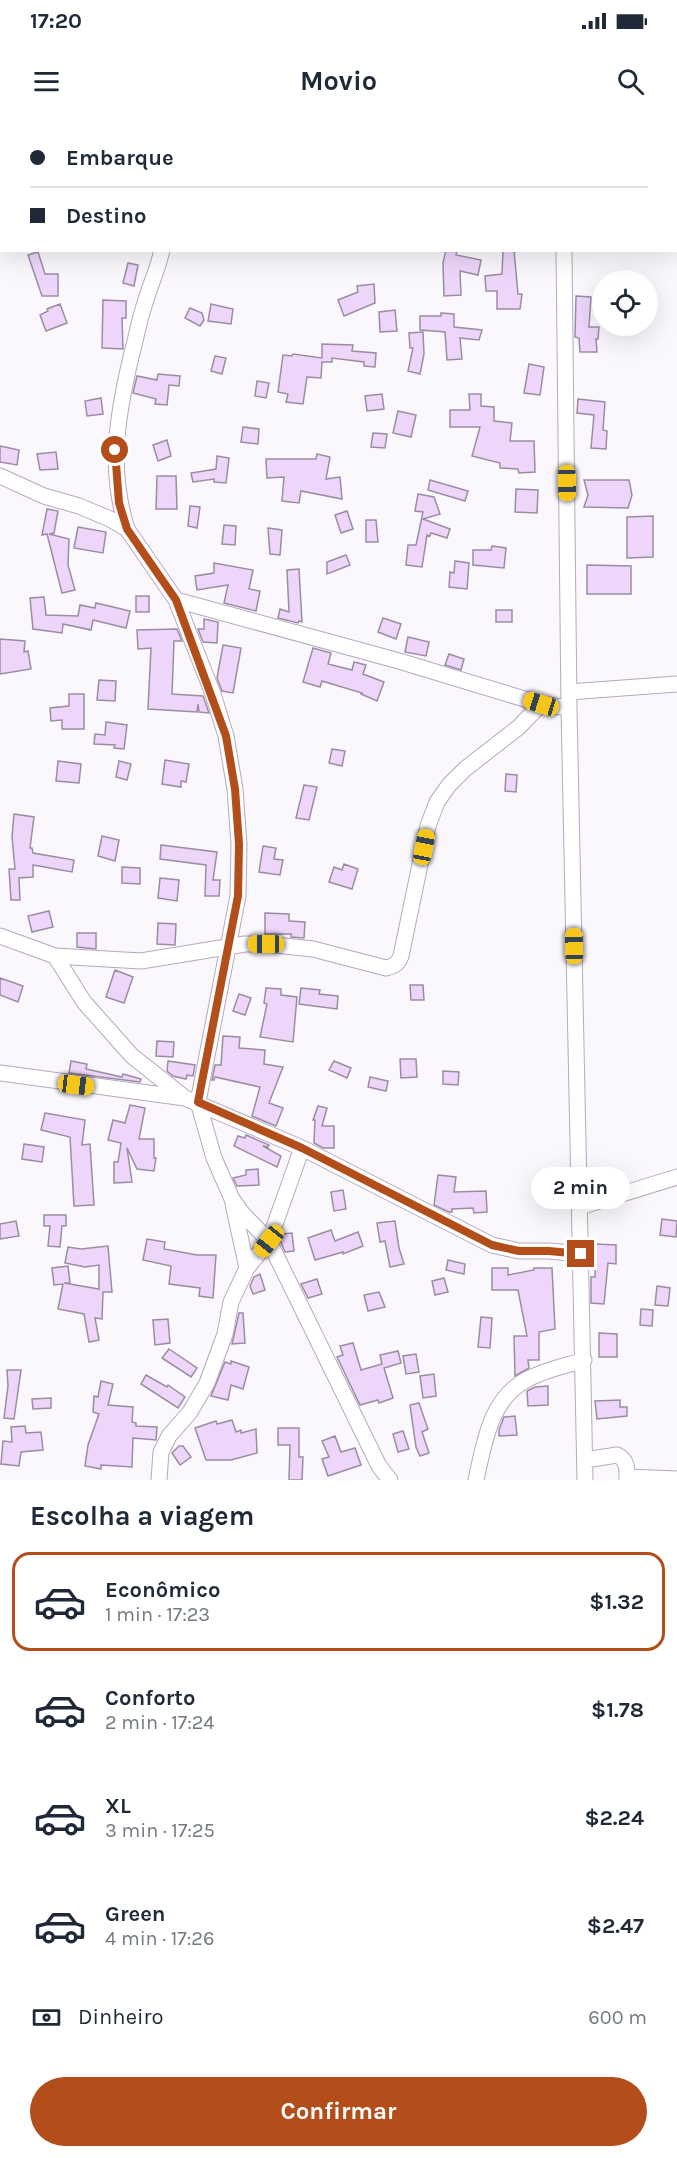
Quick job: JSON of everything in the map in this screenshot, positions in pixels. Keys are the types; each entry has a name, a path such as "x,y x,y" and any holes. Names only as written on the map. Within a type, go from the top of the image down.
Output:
{"street":[{"path":"161,252 144,305 120,403 115,450 116,482 119,503 127,529 176,600 226,736 235,789 239,844 238,896 192,1100 232,1199 247,1268"},
{"path":"564,252 569,708 585,1480"},
{"path":"0,476 44,496 79,506 127,529"},
{"path":"176,600 399,661 541,704 569,708"},
{"path":"569,692 677,684"},
{"path":"0,936 55,956 141,961 245,944 266,944 313,950 386,968 396,964 401,956 428,826 437,802 449,785 519,727 541,704"},
{"path":"55,956 84,1002 132,1056 192,1100 302,1148 492,1245 519,1251 581,1254"},
{"path":"0,1073 192,1100"},
{"path":"159,1480 161,1452 169,1436 190,1412 207,1383 225,1334 231,1302 247,1268 269,1241 302,1148"},
{"path":"580,1207 677,1177"},
{"path":"232,1199 269,1241 379,1466 390,1480"},
{"path":"476,1480 484,1441 497,1408 515,1386 528,1379 584,1360"},
{"path":"585,1460 617,1455 625,1460 627,1478 677,1479"}],"building":[{"path":"38,252 45,274 58,274 58,296 42,296 28,255"},
{"path":"446,252 457,252 456,255 481,260 478,275 460,271 461,295 444,296 443,263"},
{"path":"503,252 514,252 518,294 522,294 520,309 497,309 497,291 486,291 485,276 502,274"},
{"path":"128,263 138,265 134,286 123,283"},
{"path":"374,284 375,303 344,316 338,300 358,292 357,286"},
{"path":"576,296 591,297 589,327 592,327 592,336 598,336 596,339 597,352 580,352 579,338 575,337"},
{"path":"103,300 126,301 126,318 122,318 123,349 102,348"},
{"path":"60,304 67,323 46,331 40,315 48,311 47,309"},
{"path":"211,304 233,309 231,324 208,321"},
{"path":"190,308 202,313 204,320 200,326 185,318"},
{"path":"395,310 397,331 380,332 379,312"},
{"path":"441,313 454,314 454,327 482,330 479,340 460,338 462,359 447,360 445,332 420,330 420,316 441,316"},
{"path":"423,332 424,354 420,374 408,371 413,348 410,348 409,333"},
{"path":"322,344 353,345 352,351 376,353 375,367 364,366 364,362 332,358 332,362 322,362 321,378 307,377 303,404 286,402 288,394 278,392 283,355 322,358"},
{"path":"215,356 226,358 222,374 211,371"},
{"path":"529,364 544,367 540,395 524,393"},
{"path":"158,374 180,376 179,386 169,385 167,405 155,404 156,399 133,393 137,376 157,380"},
{"path":"257,381 269,383 266,398 255,396"},
{"path":"382,394 384,409 367,411 365,396"},
{"path":"469,394 481,394 481,406 494,407 494,421 512,423 510,441 534,441 535,472 519,473 518,469 500,468 500,463 472,456 480,427 450,427 450,410 470,410"},
{"path":"101,398 103,414 87,416 85,401"},
{"path":"578,399 605,402 603,430 607,431 606,449 591,448 594,415 577,413"},
{"path":"398,411 416,415 411,437 393,433"},
{"path":"243,427 259,429 258,444 241,442"},
{"path":"373,433 387,434 385,448 371,447"},
{"path":"167,440 171,456 158,461 153,445"},
{"path":"0,446 19,450 17,465 0,462"},
{"path":"56,452 58,469 40,470 37,454"},
{"path":"317,454 330,457 326,479 340,477 342,499 301,491 299,503 282,501 284,477 267,478 266,459 316,459"},
{"path":"217,456 229,458 226,483 214,482 214,479 193,482 191,473 216,469"},
{"path":"157,476 176,476 177,509 156,509"},
{"path":"430,480 468,491 465,501 428,490"},
{"path":"584,480 629,480 632,495 628,508 584,507 588,495"},
{"path":"516,489 538,490 537,513 515,512"},
{"path":"418,494 434,497 440,514 423,519 450,529 447,538 431,533 430,536 427,535 422,567 406,565 408,545 416,545 423,512 415,511"},
{"path":"190,506 200,507 197,528 188,526"},
{"path":"47,509 58,511 54,533 49,534 69,539 68,565 75,590 62,593 47,534 42,535"},
{"path":"347,511 353,529 341,533 335,515"},
{"path":"653,516 653,557 627,558 627,517"},
{"path":"366,520 376,520 378,542 366,542"},
{"path":"224,525 236,526 235,545 222,544"},
{"path":"78,527 106,532 103,553 74,548"},
{"path":"268,528 282,530 280,555 270,554"},
{"path":"492,546 506,548 504,568 473,565 473,550 491,550"},
{"path":"346,555 350,565 327,574 327,562"},
{"path":"455,561 469,563 467,589 449,587 450,572 454,573"},
{"path":"214,563 253,570 249,589 260,591 256,611 224,603 228,585 197,590 195,576 214,573"},
{"path":"587,565 631,566 631,594 587,594"},
{"path":"299,569 302,622 298,623 278,618 280,609 289,612 287,570"},
{"path":"136,596 149,596 149,612 136,612"},
{"path":"44,597 46,615 78,616 80,605 95,608 96,603 130,611 126,628 93,620 91,630 63,624 62,633 33,629 30,598"},
{"path":"496,610 512,610 512,622 496,622"},
{"path":"383,618 401,624 396,639 378,632"},
{"path":"204,619 218,622 217,643 203,642 198,629 204,629"},
{"path":"177,629 182,641 174,641 172,694 203,696 209,713 199,712 198,704 197,712 148,709 151,648 138,649 137,630"},
{"path":"408,637 429,642 426,656 405,652"},
{"path":"0,639 25,641 24,652 28,651 31,669 0,674"},
{"path":"223,645 241,648 233,693 222,691 217,678"},
{"path":"313,648 331,653 328,664 352,670 354,662 366,665 363,674 384,682 377,701 362,693 322,681 320,687 303,682"},
{"path":"449,654 464,659 461,670 445,665"},
{"path":"99,680 116,681 115,701 97,700"},
{"path":"69,694 84,694 84,729 62,729 62,720 51,721 50,708 69,706"},
{"path":"106,722 127,725 124,749 114,748 115,745 94,744 95,734 105,735"},
{"path":"332,749 345,751 342,766 329,763"},
{"path":"165,760 189,764 186,782 181,781 181,787 162,784"},
{"path":"58,761 81,764 79,783 56,781"},
{"path":"119,761 131,764 127,780 116,777"},
{"path":"506,774 517,775 516,792 505,791"},
{"path":"304,785 317,787 309,820 296,818"},
{"path":"14,814 34,817 30,848 33,853 74,860 72,872 33,865 33,877 19,878 20,900 11,900 9,869 15,869 12,837"},
{"path":"102,836 119,840 115,861 98,856"},
{"path":"161,845 217,852 213,880 220,880 219,896 205,896 206,865 160,859"},
{"path":"263,846 276,848 274,859 283,860 280,875 259,872"},
{"path":"344,864 358,869 352,889 329,882 334,867 342,870"},
{"path":"122,867 140,868 140,884 122,883"},
{"path":"160,878 179,880 177,901 158,898"},
{"path":"49,911 53,927 32,932 28,916"},
{"path":"265,913 289,914 289,921 305,922 304,938 291,937 291,934 265,934"},
{"path":"158,923 176,924 175,945 157,944"},
{"path":"77,933 96,933 96,949 77,947"},
{"path":"115,970 133,977 124,1003 106,997"},
{"path":"0,978 23,986 18,1002 0,995"},
{"path":"410,985 423,985 424,1000 411,1000"},
{"path":"266,988 281,989 281,995 297,997 293,1042 260,1037 267,1004 264,1003"},
{"path":"301,988 320,990 319,994 338,996 337,1009 299,1004"},
{"path":"239,994 251,998 245,1015 233,1011"},
{"path":"223,1036 240,1037 239,1048 265,1050 264,1064 283,1067 269,1103 283,1108 276,1126 252,1116 260,1087 215,1077 212,1080 215,1065 221,1065"},
{"path":"157,1041 174,1042 173,1057 156,1056"},
{"path":"400,1059 416,1059 417,1077 401,1078"},
{"path":"71,1061 87,1064 86,1069 141,1079 140,1082 69,1073"},
{"path":"168,1061 195,1065 193,1076 187,1075 186,1079 173,1076 167,1071"},
{"path":"334,1061 351,1068 347,1078 329,1070"},
{"path":"443,1071 459,1072 458,1085 443,1084"},
{"path":"370,1077 388,1081 386,1091 368,1087"},
{"path":"130,1105 145,1108 139,1139 154,1139 154,1158 156,1158 154,1171 137,1169 127,1148 132,1182 114,1183 114,1162 118,1162 121,1143 108,1140 113,1120 125,1123"},
{"path":"318,1106 327,1108 322,1126 334,1126 334,1148 323,1148 314,1143 315,1120 313,1120"},
{"path":"45,1113 85,1120 82,1145 90,1144 94,1205 74,1206 70,1137 41,1130"},
{"path":"246,1135 269,1145 268,1147 263,1146 281,1156 277,1167 234,1146 238,1136 245,1138"},
{"path":"24,1144 44,1147 42,1162 22,1159"},
{"path":"258,1169 259,1185 237,1186 233,1178 246,1175 246,1170"},
{"path":"438,1175 456,1177 454,1192 486,1191 487,1212 474,1213 473,1208 452,1209 452,1212 449,1212 434,1205"},
{"path":"343,1190 346,1209 334,1211 331,1192"},
{"path":"44,1215 66,1215 66,1226 62,1226 60,1247 48,1246 50,1226 44,1226"},
{"path":"662,1219 677,1221 676,1237 660,1235"},
{"path":"16,1221 19,1236 0,1239 0,1224"},
{"path":"395,1221 404,1264 390,1267 385,1241 380,1242 377,1223"},
{"path":"331,1230 335,1241 358,1232 363,1246 343,1254 343,1252 315,1260 308,1238"},
{"path":"292,1233 294,1251 285,1252 280,1240 282,1234"},
{"path":"147,1239 165,1242 164,1249 197,1255 216,1255 213,1298 199,1296 200,1288 169,1284 171,1266 143,1260"},
{"path":"596,1244 616,1245 616,1264 608,1263 604,1304 591,1303 591,1277 595,1277"},
{"path":"108,1246 112,1292 103,1292 102,1319 95,1318 99,1340 89,1342 84,1314 58,1309 63,1284 54,1285 52,1268 68,1266 70,1283 64,1283 99,1289 99,1265 85,1267 65,1263 68,1247 81,1249"},
{"path":"448,1260 465,1264 464,1274 446,1270"},
{"path":"492,1268 508,1268 508,1275 534,1270 534,1268 552,1268 555,1329 539,1332 539,1360 528,1360 529,1368 515,1376 514,1336 527,1336 518,1290 492,1290"},
{"path":"260,1274 265,1290 253,1294 250,1286 254,1277"},
{"path":"444,1278 448,1292 435,1295 432,1281"},
{"path":"317,1279 322,1294 308,1298 301,1284"},
{"path":"657,1286 670,1288 668,1306 655,1305"},
{"path":"379,1292 385,1307 368,1311 364,1295"},
{"path":"641,1309 653,1310 652,1326 640,1325"},
{"path":"239,1313 243,1313 245,1343 232,1344"},
{"path":"481,1317 492,1318 490,1348 478,1347"},
{"path":"168,1319 170,1343 155,1345 153,1320"},
{"path":"599,1333 617,1334 617,1357 599,1357"},
{"path":"353,1343 361,1370 382,1364 380,1355 398,1351 401,1363 384,1368 393,1398 379,1403 378,1400 360,1405 337,1357 343,1355 340,1346"},
{"path":"169,1349 197,1368 191,1377 162,1358"},
{"path":"416,1354 419,1372 406,1374 403,1356"},
{"path":"231,1361 249,1367 243,1389 231,1385 228,1400 211,1396 225,1362 231,1364"},
{"path":"7,1370 21,1370 14,1419 4,1418 8,1386"},
{"path":"434,1374 436,1396 423,1398 420,1376"},
{"path":"146,1375 167,1387 168,1385 185,1397 178,1408 141,1384"},
{"path":"101,1381 113,1384 108,1405 133,1407 132,1422 136,1423 136,1426 157,1427 156,1440 133,1438 132,1467 101,1465 101,1469 85,1466 88,1445 99,1414 93,1412 94,1396 98,1397"},
{"path":"548,1386 548,1405 528,1406 527,1391 535,1387"},
{"path":"51,1398 51,1408 33,1409 32,1399"},
{"path":"620,1400 620,1407 627,1407 627,1416 597,1419 595,1401"},
{"path":"419,1403 428,1429 422,1432 429,1453 420,1456 416,1447 410,1405"},
{"path":"515,1416 517,1435 499,1436 504,1417"},
{"path":"232,1420 236,1432 256,1429 257,1453 231,1460 206,1460 195,1428 216,1421 217,1424"},
{"path":"25,1426 26,1433 41,1432 43,1450 21,1452 19,1466 1,1464 3,1441 12,1442 11,1427"},
{"path":"278,1428 299,1428 299,1457 303,1457 302,1480 289,1480 290,1445 278,1445"},
{"path":"403,1431 409,1449 398,1452 393,1434"},
{"path":"335,1436 341,1452 355,1448 361,1465 328,1476 322,1459 329,1457 322,1441"},
{"path":"179,1446 183,1446 191,1457 180,1465 172,1453"}],"route":[{"path":"115,450 119,503 127,529 176,600 213,694 226,736 235,789 239,844 238,896 198,1102 302,1148 492,1245 519,1251 581,1254"}]}
